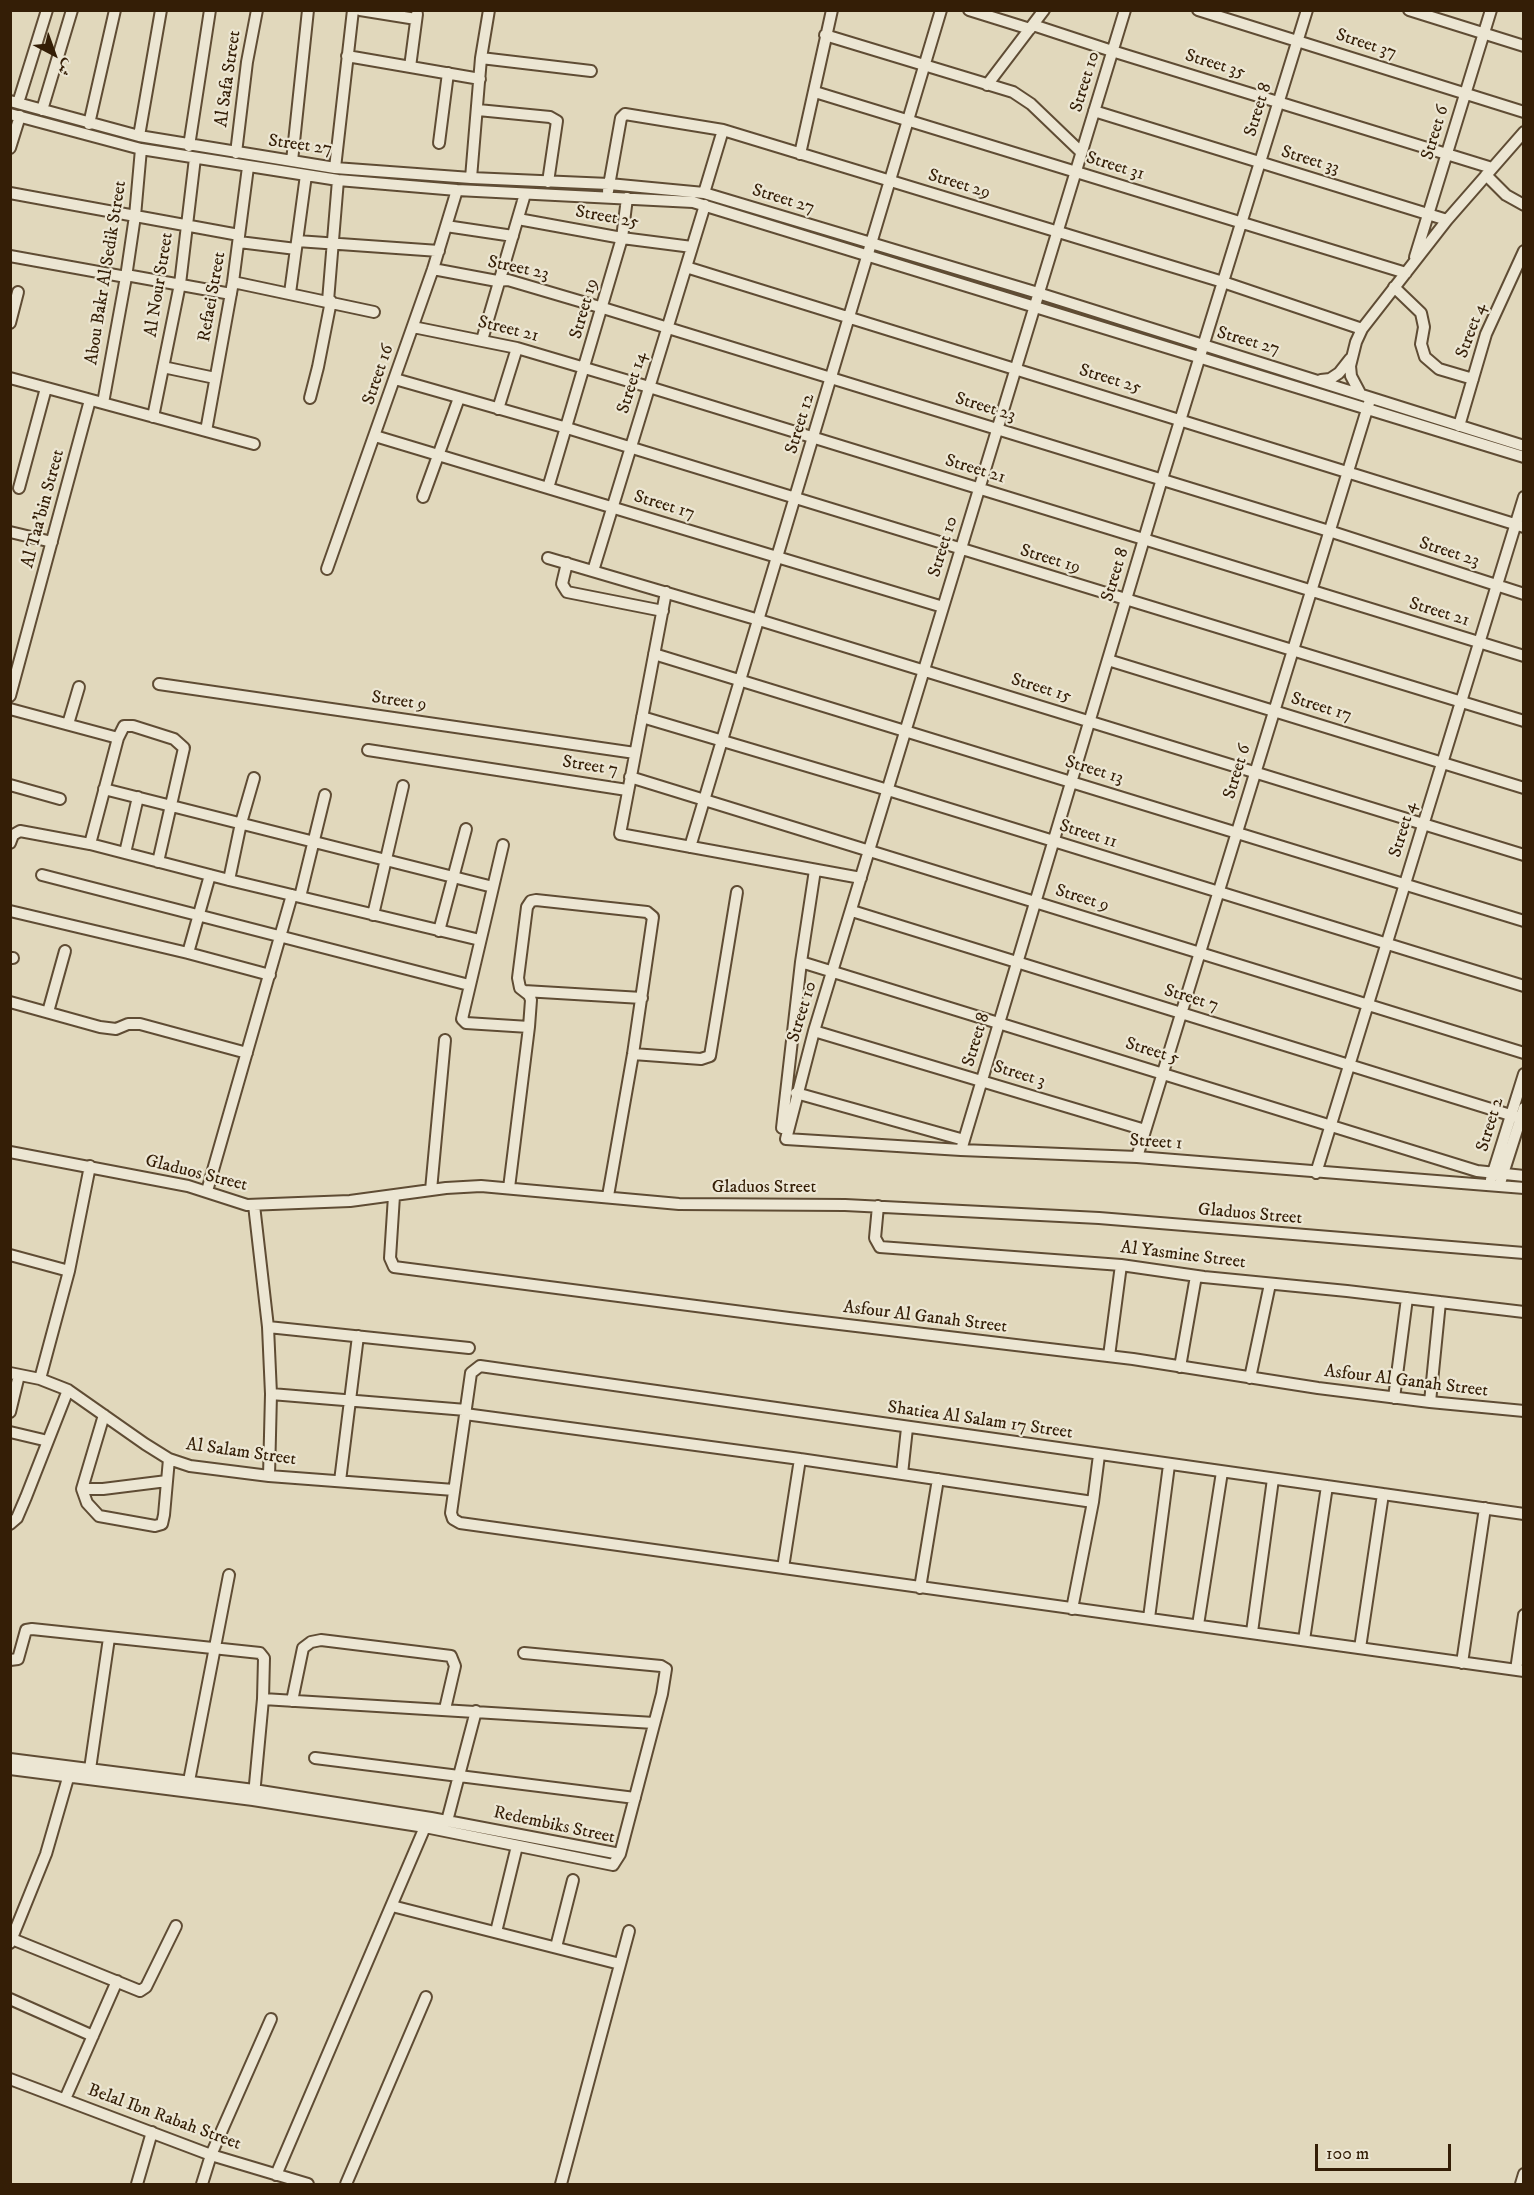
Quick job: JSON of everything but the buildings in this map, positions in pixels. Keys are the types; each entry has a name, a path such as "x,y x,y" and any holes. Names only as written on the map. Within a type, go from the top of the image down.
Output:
{"street":[{"path":"14,102 47,10"},
{"path":"42,110 72,10"},
{"path":"89,124 115,10"},
{"path":"139,136 161,10"},
{"path":"189,146 210,10"},
{"name":"Al Safa Street","path":"236,153 247,62 257,10"},
{"path":"284,165 308,10"},
{"path":"335,168 353,10"},
{"path":"360,10 417,15 410,67"},
{"path":"471,178 482,58 489,10"},
{"path":"800,154 832,10"},
{"name":"Street 12","path":"690,847 941,10"},
{"name":"Street 35","path":"969,10 1112,51 1447,154 1489,172"},
{"path":"987,85 1044,10"},
{"name":"Street 10","path":"786,1139 796,1093 814,1031 1125,10"},
{"name":"Street 37","path":"1198,10 1524,112"},
{"name":"Street 8","path":"962,1145 1162,479 1307,10"},
{"path":"1409,10 1524,46"},
{"name":"Street 6","path":"1409,269 1491,10"},
{"path":"825,35 1014,92 1081,152"},
{"path":"347,56 480,79"},
{"path":"482,58 591,71"},
{"path":"439,143 448,74"},
{"name":"Street 31","path":"815,92 1241,223 1409,269"},
{"name":"Street 27","path":"14,102 89,124 189,146 236,153 284,165 306,175 338,180 457,190 674,200 705,205 1524,457"},
{"path":"478,110 550,117 557,121 548,182"},
{"name":"Street 33","path":"1094,111 1448,220"},
{"name":"Street 29","path":"607,197 621,118 625,114 723,130 1223,282 1362,329"},
{"path":"10,148 15,115"},
{"name":"Street 27","path":"15,115 141,149 248,167 284,165 471,178 609,184 704,193 1038,293 1524,446"},
{"path":"704,193 723,130"},
{"path":"1320,381 1340,374 1347,366 1362,329 1448,220 1524,132"},
{"name":"Abou Bakr Al Sedik Street","path":"103,403 135,216 141,149"},
{"name":"Al Nour Street","path":"153,417 180,284 195,158"},
{"name":"Refaei Street","path":"206,431 233,282 248,167"},
{"path":"1489,172 1506,195 1524,205"},
{"path":"290,293 306,175"},
{"path":"309,398 318,367 329,301 338,180"},
{"name":"Street 16","path":"327,569 433,269 457,190"},
{"path":"10,193 187,225 239,238 296,245 333,244 439,251"},
{"path":"482,340 525,194"},
{"name":"Street 19","path":"548,488 603,308 622,238 627,198"},
{"name":"Street 14","path":"593,571 705,205"},
{"name":"Street 25","path":"518,219 622,238 692,247"},
{"path":"446,226 513,236"},
{"name":"Street 4","path":"1459,426 1486,334 1520,270 1524,251"},
{"path":"10,256 231,294"},
{"name":"Street 25","path":"686,267 1181,419 1519,526"},
{"name":"Street 23","path":"433,269 494,280 508,280 603,308 1162,479 1524,594"},
{"path":"233,282 374,312"},
{"path":"1394,287 1420,313 1424,327 1420,344 1425,357 1439,369 1473,379"},
{"path":"10,323 18,292"},
{"name":"Street 21","path":"413,327 517,348 585,368 1524,656"},
{"path":"498,409 517,348"},
{"path":"1351,356 1351,376 1365,395"},
{"path":"163,367 215,378"},
{"path":"10,378 254,444"},
{"name":"Street 19","path":"395,379 567,428 1524,721"},
{"path":"19,488 46,388"},
{"name":"Street 6","path":"1137,1157 1367,409 1365,395"},
{"path":"423,497 459,398"},
{"name":"Al Taa'bin Street","path":"10,696 90,400"},
{"name":"Street 17","path":"375,436 943,607"},
{"name":"Street 4","path":"1316,1173 1496,586 1519,526 1524,497"},
{"path":"10,532 52,542"},
{"name":"Street 15","path":"548,558 924,670 1524,855"},
{"path":"567,563 562,580 567,592 663,610"},
{"path":"627,790 666,592"},
{"name":"Street 13","path":"654,654 1524,921"},
{"name":"Street 17","path":"1108,660 1524,788"},
{"name":"Street 9","path":"159,684 634,753"},
{"path":"68,724 79,687"},
{"path":"10,710 118,738"},
{"name":"Street 11","path":"642,717 723,739 1524,986"},
{"path":"90,844 118,738 124,726 128,724 183,744 184,753 158,862"},
{"name":"Street 7","path":"368,750 627,790 620,834 861,878"},
{"name":"Street 9","path":"630,777 1524,1053"},
{"path":"229,880 241,823 254,778"},
{"path":"10,785 60,799"},
{"path":"373,915 403,786"},
{"path":"104,789 493,887"},
{"path":"207,1191 281,936 314,841 325,795"},
{"path":"125,854 138,798"},
{"path":"439,931 466,829"},
{"path":"10,843 13,835 20,831 90,844 480,940"},
{"path":"503,845 462,1019 466,1023 529,1027"},
{"name":"Street 10","path":"786,1139 781,1132 801,962 815,870"},
{"path":"42,875 469,985"},
{"path":"188,953 210,875"},
{"path":"633,1054 701,1059 710,1056 737,892"},
{"path":"509,1188 531,1000 530,995 518,984 528,903 536,900 651,914 653,923 642,998 608,1196"},
{"name":"Street 7","path":"852,910 1349,1065 1518,1114"},
{"path":"10,911 270,975"},
{"path":"48,1012 65,951"},
{"name":"Street 5","path":"801,962 1163,1072 1330,1126 1477,1170 1498,1173"},
{"path":"524,991 642,998"},
{"path":"10,1002 109,1029 128,1024 140,1024 247,1053"},
{"name":"Street 3","path":"814,1031 1145,1130"},
{"path":"431,1190 445,1040"},
{"name":"Street 2","path":"1495,1186 1518,1114 1524,1074"},
{"path":"796,1093 962,1145"},
{"name":"Street 1","path":"786,1139 962,1145 1524,1188"},
{"name":"Gladuos Street","path":"10,1152 90,1166 207,1191 235,1203 254,1205 327,1203 481,1186 679,1204 878,1206 1099,1218 1524,1253"},
{"path":"40,1379 69,1272 90,1166"},
{"path":"1498,1173 1524,1176"},
{"name":"Asfour Al Ganah Street","path":"394,1196 390,1258 394,1267 789,1318 1109,1356 1394,1398 1524,1411"},
{"path":"254,1205 268,1327 271,1394 269,1476"},
{"name":"Al Yasmine Street","path":"878,1206 875,1238 880,1246 1121,1265 1196,1276 1524,1312"},
{"path":"10,1256 69,1272"},
{"path":"1109,1356 1121,1265"},
{"path":"1180,1367 1196,1276"},
{"path":"1250,1378 1270,1284"},
{"path":"1394,1398 1407,1298"},
{"path":"1430,1402 1440,1302"},
{"path":"268,1327 469,1348"},
{"path":"340,1481 358,1336"},
{"name":"Shatiea Al Salam 17 Street","path":"1520,1671 457,1522 451,1513 471,1373 480,1366 1524,1514"},
{"path":"10,1412 15,1374"},
{"name":"Al Salam Street","path":"15,1374 40,1379 68,1390 169,1459 201,1468 269,1476 454,1490"},
{"path":"10,1524 17,1518 68,1390"},
{"path":"271,1394 465,1412 1093,1503"},
{"path":"104,1415 82,1489 87,1503 99,1516 158,1526 163,1521 169,1459"},
{"path":"902,1474 907,1428"},
{"path":"10,1432 48,1442"},
{"path":"1072,1609 1093,1503 1099,1455"},
{"path":"783,1568 800,1459"},
{"path":"1149,1618 1169,1465"},
{"path":"1198,1625 1222,1472"},
{"path":"920,1588 938,1479"},
{"path":"1252,1632 1273,1479"},
{"path":"82,1489 103,1489 166,1481"},
{"path":"1304,1640 1327,1486"},
{"path":"1360,1648 1383,1494"},
{"path":"1462,1663 1485,1508"},
{"path":"189,1781 229,1575"},
{"path":"1520,1671 1524,1615"},
{"path":"10,1660 18,1659 26,1630 29,1629 261,1654 264,1658 262,1699 254,1795"},
{"path":"90,1769 109,1638"},
{"path":"292,1701 303,1648 307,1644 321,1640 451,1656 455,1666 445,1709"},
{"path":"524,1653 664,1668 666,1673 620,1854"},
{"path":"262,1699 654,1723"},
{"path":"447,1821 476,1711"},
{"path":"315,1758 635,1798"},
{"name":"Redembiks Street","path":"10,1759 189,1781 254,1795 425,1827 608,1865 615,1864 620,1854 447,1821 254,1795 68,1778 10,1770"},
{"path":"68,1778 46,1854 11,1941 140,1991 144,1990 176,1926"},
{"path":"276,2175 425,1827"},
{"path":"496,1932 517,1846"},
{"path":"556,1947 573,1880"},
{"path":"392,1906 620,1964"},
{"path":"561,2184 629,1931"},
{"path":"65,2099 117,1982"},
{"path":"346,2184 426,1997"},
{"path":"10,1999 93,2036"},
{"path":"202,2184 212,2154 271,2019"},
{"name":"Belal Ibn Rabah Street","path":"11,2080 212,2154 308,2184"},
{"path":"137,2184 152,2132"},
{"path":"1521,2184 1524,2174"}]}
